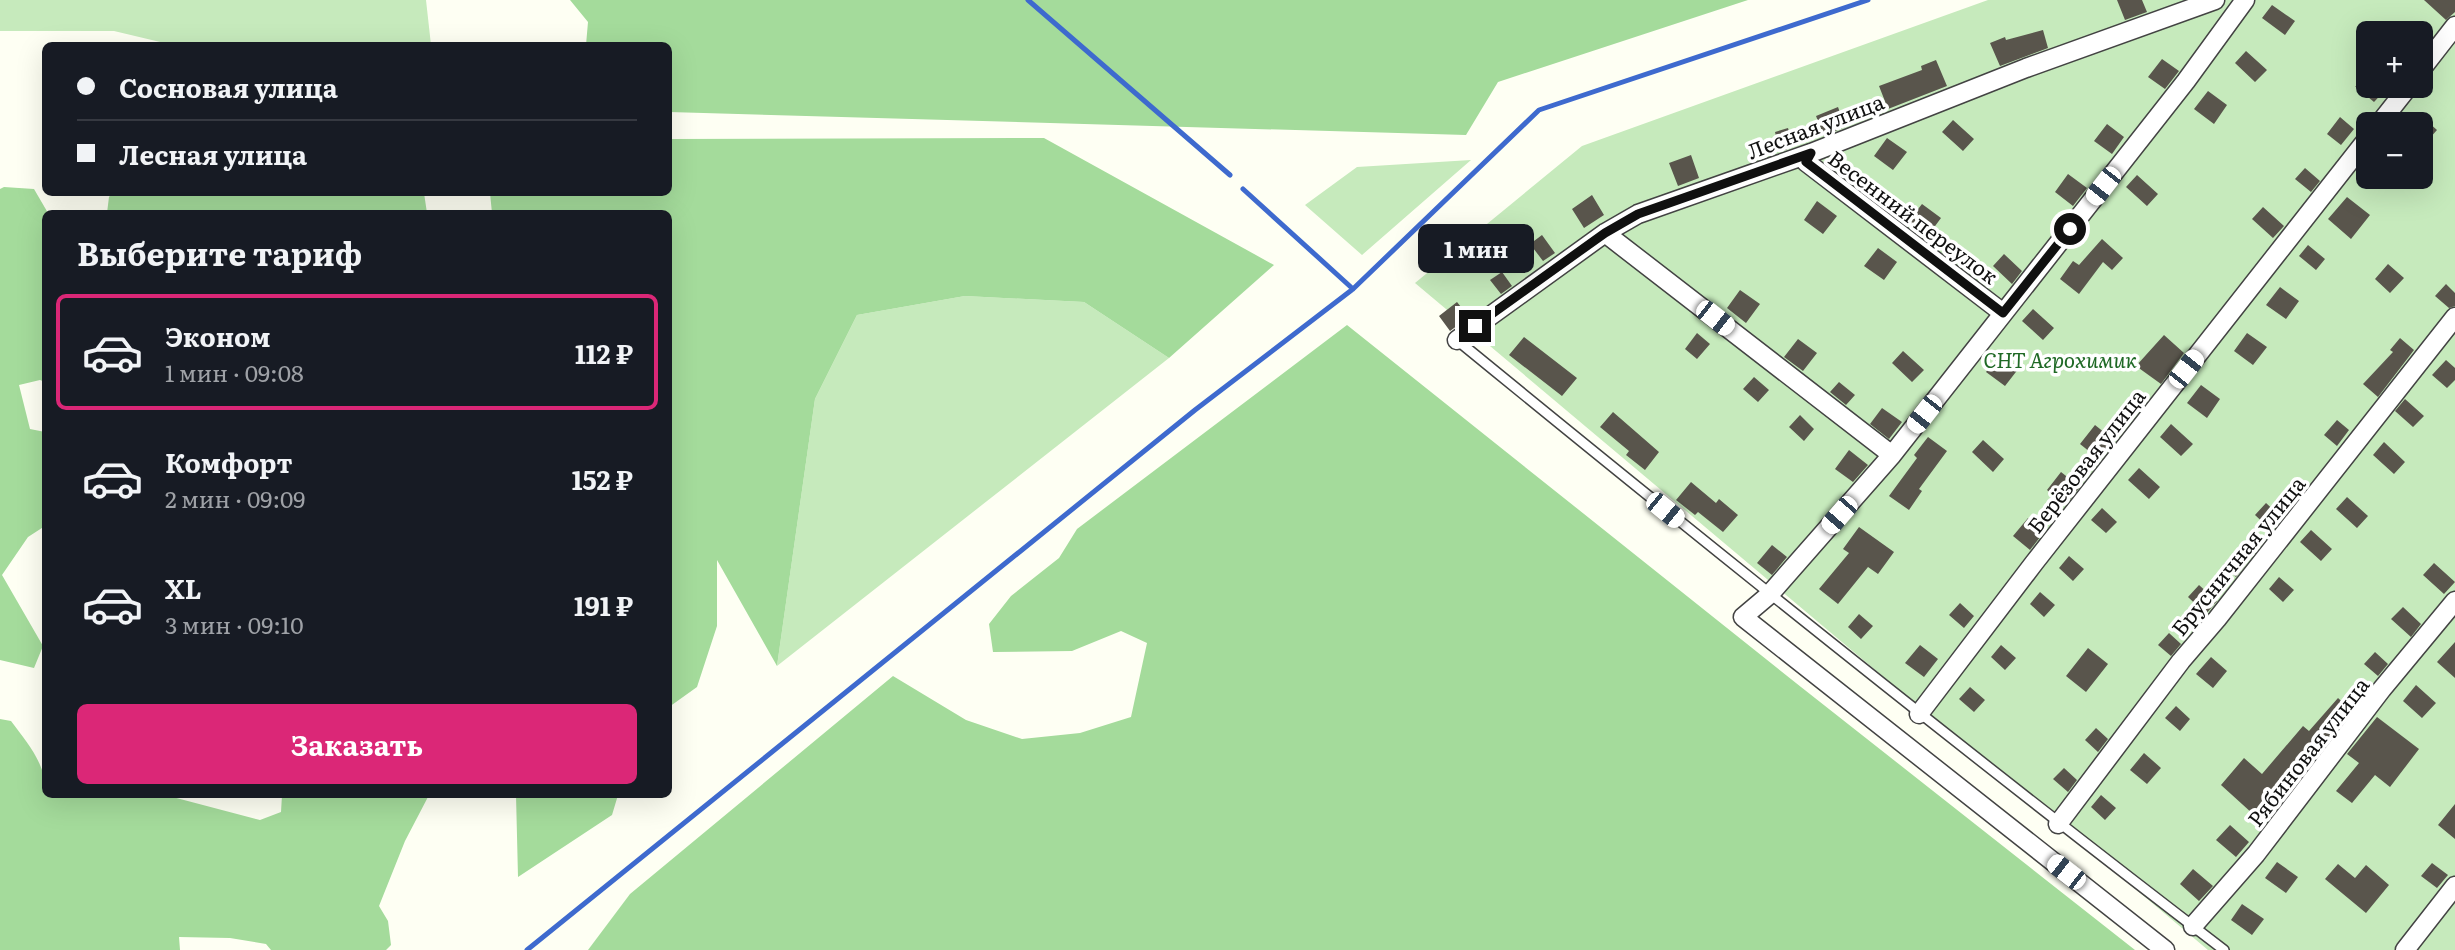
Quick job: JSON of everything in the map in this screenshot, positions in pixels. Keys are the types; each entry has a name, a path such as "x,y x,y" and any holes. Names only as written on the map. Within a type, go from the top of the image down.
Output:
{"street":[{"name":"Лесная улица","path":"1457,340 1605,233 1638,214 1811,153 2026,68 2215,0"},
{"path":"2165,950 1743,617 1769,595 1892,455 2186,81 2245,0"},
{"path":"2433,54 2455,26"},
{"path":"2388,112 2400,98"},
{"name":"Весенний переулок","path":"1811,153 1806,162 2003,313"},
{"name":"Берёзовая улица","path":"1919,714 2034,563 2356,153"},
{"path":"1605,233 1892,455"},
{"name":"Брусничная улица","path":"2057,824 2181,661 2455,317"},
{"name":"Рябиновая улица","path":"2193,926 2256,854 2382,689 2455,601"},
{"path":"2405,950 2455,886"}],"lane":[{"path":"1457,340 1769,595 2057,824 2224,950"}],"green space":[{"path":"0,0 426,0 431,42 160,42 114,31 0,31"},
{"path":"570,0 1748,0 1498,82 1466,135 672,112 672,42 586,42 588,22"},
{"name":"СНТ Агрохимик","path":"1988,0 2455,0 2455,950 2208,950 1415,283 1582,146"},
{"path":"1044,138 1274,265 1169,358 1084,302 965,296 857,315 815,399 777,666 717,560 717,626 697,687 672,705 672,210 492,210 490,196 672,196 672,139"},
{"path":"1471,160 1362,255 1305,205 1357,167"},
{"path":"0,189 34,189 46,210 42,210 42,381 19,385 30,429 42,431 42,528 28,537 2,575 42,644 34,668 0,660"},
{"path":"424,196 427,210 107,210 109,197"},
{"path":"965,296 1084,302 1169,358 777,666 815,399 857,315"},
{"path":"1347,325 2135,950 588,950 630,894 893,676 966,720 1022,739 1080,733 1131,717 1147,643 1121,631 1072,651 993,652 989,624 1011,596 1059,558 1077,529"},
{"path":"0,719 11,721 40,764 42,798 176,798 260,820 281,812 282,798 427,798 405,841 379,906 388,921 391,945 386,950 271,950 266,944 230,938 179,937 180,950 0,950"},
{"path":"516,798 617,798 612,815 518,877"}],"building":[{"path":"2117,0 2142,0 2147,12 2125,20"},
{"path":"2424,0 2455,0 2455,12 2446,20"},
{"path":"2272,5 2295,21 2285,35 2262,18"},
{"path":"2043,30 2048,48 2000,66 1990,43 2005,37 2006,40"},
{"path":"2246,51 2267,70 2255,82 2235,63"},
{"path":"2162,59 2179,71 2165,89 2148,77"},
{"path":"1936,60 1947,86 1888,109 1879,86 1922,70 1921,66"},
{"path":"2208,91 2227,105 2214,124 2194,109"},
{"path":"1838,107 1845,127 1824,136 1816,116"},
{"path":"2340,117 2354,129 2341,145 2327,134"},
{"path":"1953,120 1974,139 1963,151 1942,132"},
{"path":"2107,124 2124,137 2112,154 2094,141"},
{"path":"1788,128 1793,147 1780,152 1775,132"},
{"path":"1887,138 1907,152 1893,170 1874,156"},
{"path":"1691,155 1699,178 1678,186 1669,163"},
{"path":"2305,168 2320,181 2311,192 2295,179"},
{"path":"2068,174 2087,188 2073,206 2055,192"},
{"path":"2137,175 2158,194 2147,206 2126,187"},
{"path":"1592,195 1604,215 1584,228 1572,209"},
{"path":"2347,197 2370,215 2351,239 2328,219"},
{"path":"1817,201 1837,216 1823,234 1804,220"},
{"path":"1922,204 1941,218 1927,237 1908,222"},
{"path":"2263,207 2284,226 2273,238 2252,219"},
{"path":"1542,235 1555,253 1543,261 1530,244"},
{"path":"2102,239 2123,258 2112,270 2103,262 2079,294 2060,279 2073,261 2079,265"},
{"path":"2308,245 2325,259 2316,270 2299,256"},
{"path":"1878,248 1897,262 1884,280 1864,266"},
{"path":"2004,254 2022,271 2012,284 1993,266"},
{"path":"2388,264 2404,278 2390,293 2375,279"},
{"path":"1502,272 1512,286 1501,294 1490,280"},
{"path":"2446,284 2455,293 2455,306 2449,308 2435,296"},
{"path":"2280,287 2299,301 2286,319 2266,305"},
{"path":"1740,290 1760,304 1746,323 1727,308"},
{"path":"1457,302 1469,317 1450,331 1439,316"},
{"path":"2033,309 2054,328 2043,340 2022,321"},
{"path":"1697,333 1710,344 1697,359 1685,349"},
{"path":"2247,333 2267,347 2253,365 2234,351"},
{"path":"2164,335 2184,353 2161,384 2136,366"},
{"path":"1524,337 1577,378 1562,396 1509,355"},
{"path":"2400,338 2414,350 2378,397 2363,384 2393,352 2390,350"},
{"path":"1798,339 1817,353 1803,371 1784,357"},
{"path":"1903,351 1924,370 1912,382 1892,363"},
{"path":"2000,354 2019,368 2005,386 1986,372"},
{"path":"2446,360 2455,368 2455,380 2447,388 2432,375"},
{"path":"1754,377 1769,390 1758,402 1743,389"},
{"path":"1839,382 1855,395 1846,405 1830,392"},
{"path":"2201,385 2220,399 2207,418 2187,403"},
{"path":"2405,399 2424,416 2413,427 2395,411"},
{"path":"1882,408 1902,422 1889,439 1870,424"},
{"path":"1613,412 1659,452 1645,470 1626,455 1629,451 1600,427"},
{"path":"1800,415 1814,429 1804,441 1789,427"},
{"path":"2337,420 2349,430 2337,446 2324,435"},
{"path":"2171,424 2193,444 2181,456 2160,437"},
{"path":"2095,425 2115,441 2100,460 2080,444"},
{"path":"1928,437 1947,451 1919,489 1922,491 1909,510 1889,496 1917,458 1914,455"},
{"path":"1983,440 2004,459 1993,472 1972,452"},
{"path":"2384,442 2405,462 2394,474 2373,455"},
{"path":"1849,450 1868,465 1853,482 1835,469"},
{"path":"2139,468 2160,487 2149,499 2128,480"},
{"path":"2061,472 2080,487 2065,505 2047,490"},
{"path":"1691,482 1716,503 1719,499 1738,515 1723,532 1698,512 1695,515 1676,500"},
{"path":"2347,497 2368,516 2357,528 2336,509"},
{"path":"2266,503 2281,517 2270,529 2255,515"},
{"path":"2102,508 2117,522 2106,533 2091,520"},
{"path":"2028,518 2044,532 2030,550 2013,536"},
{"path":"1859,527 1894,552 1878,574 1868,567 1838,604 1819,589 1849,553 1843,549"},
{"path":"2311,530 2332,549 2321,561 2300,542"},
{"path":"1772,545 1787,557 1772,575 1757,563"},
{"path":"2233,554 2246,564 2236,577 2223,565"},
{"path":"2069,556 2084,569 2073,581 2059,568"},
{"path":"2434,563 2455,582 2444,594 2423,575"},
{"path":"2279,577 2294,590 2283,602 2269,589"},
{"path":"2199,585 2217,601 2206,614 2188,597"},
{"path":"2040,592 2055,605 2044,617 2030,604"},
{"path":"1960,603 1974,616 1964,628 1949,615"},
{"path":"2403,607 2421,624 2411,637 2391,619"},
{"path":"1859,614 1873,626 1861,639 1848,627"},
{"path":"2169,633 2181,644 2171,656 2158,645"},
{"path":"2455,642 2455,678 2437,662"},
{"path":"1920,645 1938,659 1924,677 1905,663"},
{"path":"2001,645 2016,658 2005,670 1991,657"},
{"path":"2088,648 2108,664 2086,692 2066,676"},
{"path":"2375,652 2388,664 2378,676 2364,664"},
{"path":"2211,657 2227,671 2213,688 2196,674"},
{"path":"2416,685 2436,703 2422,718 2403,701"},
{"path":"1970,687 1985,700 1974,712 1959,699"},
{"path":"2338,698 2351,710 2299,775 2293,769 2253,814 2221,785 2244,758 2262,774 2303,726 2309,731"},
{"path":"2176,706 2190,719 2180,731 2165,718"},
{"path":"2377,717 2419,749 2390,787 2375,775 2352,803 2336,791 2359,763 2347,754"},
{"path":"2096,728 2108,739 2098,752 2085,740"},
{"path":"2144,753 2161,768 2147,784 2130,770"},
{"path":"2064,768 2077,780 2068,792 2053,779"},
{"path":"2101,795 2116,808 2105,820 2091,807"},
{"path":"2455,804 2455,839 2438,825"},
{"path":"2230,825 2249,842 2236,857 2216,840"},
{"path":"2277,862 2298,877 2286,893 2265,878"},
{"path":"2432,863 2448,875 2437,888 2421,876"},
{"path":"2338,864 2355,878 2366,865 2389,885 2366,913 2325,879"},
{"path":"2193,869 2213,886 2199,901 2180,884"},
{"path":"2242,904 2264,919 2252,935 2231,920"}],"waterway":[{"path":"1028,0 1230,175"},
{"path":"527,950 1195,410 1353,289 1539,110 1868,0"},
{"path":"1243,189 1353,289"}],"route":[{"path":"1475,326 1605,233 1638,214 1811,153 1806,162 2003,313 2070,229"}]}
